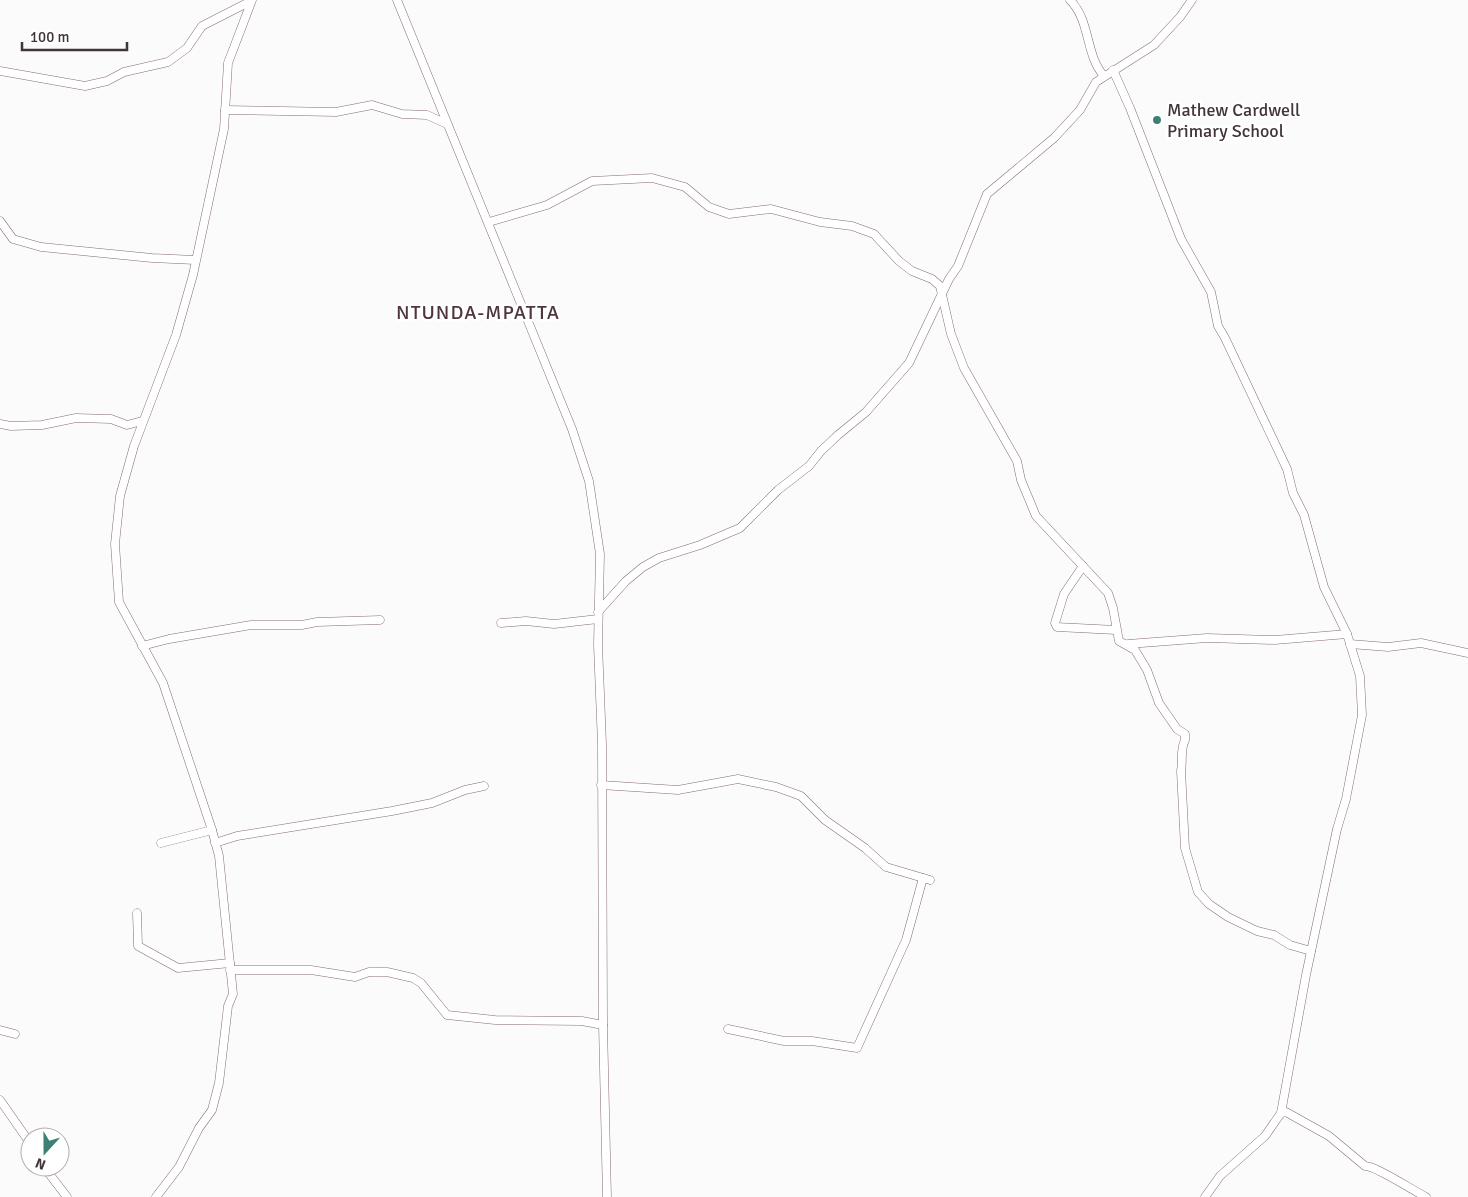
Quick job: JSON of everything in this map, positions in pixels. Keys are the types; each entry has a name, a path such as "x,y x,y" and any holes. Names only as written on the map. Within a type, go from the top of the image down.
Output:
{"street":[{"path":"0,71 85,86 107,81 124,72 168,62 187,48 202,26 252,0"},
{"path":"156,1197 179,1166 190,1142 212,1110 219,1083 228,1006 233,994 226,913 212,830 164,683 119,602 115,544 120,496 142,421 176,335 195,260 216,165 225,110 228,63 252,0"},
{"path":"397,0 572,429 589,481 600,554 598,616 607,1197"},
{"path":"1070,0 1076,6 1086,30 1098,69 1104,76"},
{"path":"502,623 526,621 554,624 598,616 626,580 642,567 659,558 734,532 778,490 809,466 820,451 866,412 909,363 942,293 958,266 987,194 1054,138 1080,110 1093,85 1154,44 1180,18 1192,0"},
{"path":"1113,70 1130,108 1181,239 1211,292 1220,330 1287,469 1293,493 1304,515 1324,587 1347,634 1360,676 1361,728 1310,951 1281,1113 1265,1136 1220,1176 1205,1197"},
{"path":"225,110 336,112 372,105 402,114 428,115 447,124"},
{"path":"489,222 547,205 592,181 652,178 685,187 709,206 729,214 771,209 820,222 862,229 881,239 895,257 912,271 934,280 942,293 950,334 964,368 1017,461 1021,480 1036,516 1101,585 1111,599 1119,641 1128,644 1135,650 1147,670 1159,703 1186,737 1182,745 1183,762 1180,771 1185,848 1198,892 1209,904 1228,917 1257,931 1274,935 1290,945 1310,951"},
{"path":"0,222 13,239 41,247 134,257 195,260"},
{"path":"0,424 11,426 42,425 76,418 111,419 127,425 142,421"},
{"path":"1082,566 1064,594 1056,624 1057,627 1116,630"},
{"path":"142,646 169,639 251,625 302,625 317,622 380,620"},
{"path":"1128,644 1207,638 1275,640 1347,634"},
{"path":"1350,644 1388,647 1421,643 1468,653"},
{"path":"601,785 688,790 738,780 776,787 801,796 825,820 866,848 886,867 926,879 906,940 857,1048 812,1041 784,1041 728,1029"},
{"path":"215,843 237,836 432,803 465,790 484,786"},
{"path":"161,842 212,830"},
{"path":"137,913 138,946 178,968 230,966 310,970 355,977 369,972 387,972 413,978 421,983 447,1015 495,1020 582,1021 603,1025"},
{"path":"0,1030 15,1034"},
{"path":"1,1104 20,1130"},
{"path":"1281,1113 1286,1112 1329,1136 1365,1166 1372,1166 1404,1187 1426,1197"},
{"path":"52,1177 67,1197"}],"place":[{"name":"Mathew Cardwell Primary School","path":"1157,120"}],"district":[{"name":"NTUNDA-MPATTA","path":"478,312"}]}
